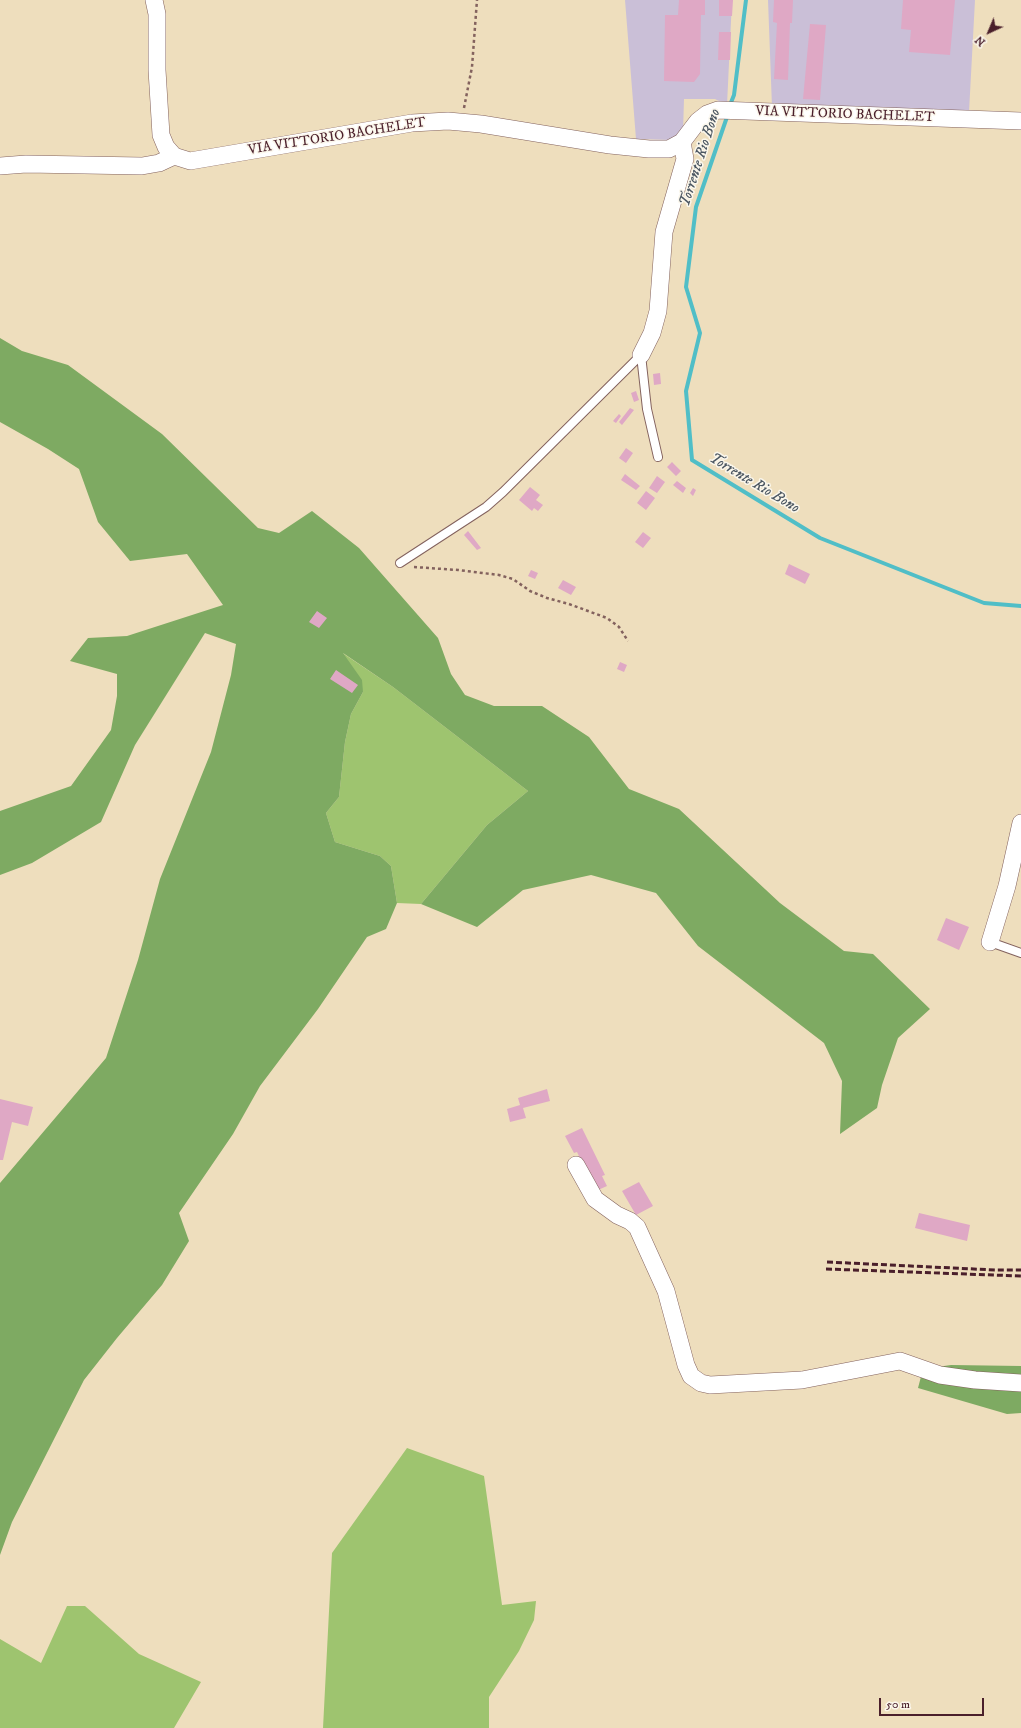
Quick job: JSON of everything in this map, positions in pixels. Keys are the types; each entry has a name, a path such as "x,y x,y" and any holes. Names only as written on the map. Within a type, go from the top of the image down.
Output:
{"street":[{"path":"0,166 26,164 142,166 159,162 174,156 166,147 161,134 157,70 157,14 154,0"},
{"name":"VIA VITTORIO BACHELET","path":"174,156 190,161 412,122 460,122 610,145 649,149 669,148 682,142 698,121 707,114 718,110 1021,121"},
{"path":"641,355 652,333 658,311 664,232 685,159 682,142"},
{"path":"990,942 1007,886 1021,823"},
{"path":"576,1164 595,1199 617,1215 637,1226 666,1291 686,1365 692,1376 701,1383 710,1385 802,1380 900,1361 940,1375 975,1380 1021,1383"}],"lane":[{"path":"641,355 647,409 658,457"},
{"path":"400,563 492,502 641,355"},
{"path":"990,942 1021,953"}],"path":[{"path":"460,122 472,67 477,0"},
{"path":"400,563 408,567 458,570 500,575 513,579 530,591 541,596 584,608 607,618 619,627 628,641"}],"shaded area":[{"path":"625,0 732,0 727,105 715,99 684,99 683,132 671,140 636,139"},
{"path":"768,0 975,0 969,112 772,107"}],"green space":[{"path":"0,338 22,351 68,365 162,434 258,528 279,533 312,511 359,548 438,638 451,674 465,695 494,706 542,706 589,737 629,789 679,809 780,903 844,951 873,954 930,1009 898,1038 882,1085 877,1108 840,1134 842,1081 824,1043 698,946 656,893 591,875 523,890 477,927 421,904 487,825 528,791 393,687 343,653 362,680 363,692 351,714 345,742 339,797 326,813 335,842 380,856 391,866 397,903 386,929 367,937 318,1009 260,1086 233,1134 179,1213 189,1241 162,1285 84,1380 12,1522 0,1555 0,1183 106,1058 138,960 160,879 211,752 231,675 236,644 205,633 135,745 101,822 32,863 0,875 0,811 71,786 111,730 117,696 117,674 70,661 88,638 127,636 223,605 187,554 130,561 98,522 79,469 48,449 0,422"},
{"path":"341,652 393,687 528,791 487,825 421,904 397,903 391,866 380,856 335,842 326,813 339,797 345,742 351,714 363,692"},
{"path":"951,1365 1021,1366 1021,1413 1007,1414 918,1388 923,1369"},
{"path":"407,1448 484,1476 502,1605 536,1601 534,1620 519,1651 489,1697 489,1728 323,1728 332,1553"},
{"path":"67,1606 85,1606 139,1654 201,1682 174,1728 0,1728 0,1639 41,1663"}],"building":[{"path":"679,0 705,0 705,15 701,15 700,74 694,82 664,81 665,15 678,15"},
{"path":"719,0 733,0 732,16 719,16"},
{"path":"774,0 793,0 792,23 790,23 788,80 774,79 777,23 773,22"},
{"path":"903,0 955,0 950,55 909,52 911,30 901,29"},
{"path":"810,24 826,25 820,100 803,99"},
{"path":"719,32 731,32 730,60 718,60"},
{"path":"660,373 661,384 654,385 653,374"},
{"path":"636,391 639,400 634,402 631,393"},
{"path":"630,408 634,410 622,425 619,422"},
{"path":"619,414 621,416 616,423 613,421"},
{"path":"626,448 633,453 626,463 619,458"},
{"path":"672,462 681,471 676,476 667,467"},
{"path":"625,474 640,486 636,490 621,480"},
{"path":"657,476 665,482 657,493 649,488"},
{"path":"677,481 686,488 683,493 673,485"},
{"path":"530,487 540,495 536,500 543,505 538,511 534,508 532,511 519,500"},
{"path":"693,488 696,490 693,496 690,493"},
{"path":"646,491 655,498 646,510 637,503"},
{"path":"468,531 481,548 477,550 464,535"},
{"path":"643,532 651,538 643,548 635,542"},
{"path":"789,564 810,574 805,584 785,574"},
{"path":"531,570 538,573 535,579 528,576"},
{"path":"563,580 576,587 571,595 558,588"},
{"path":"317,611 327,618 319,628 309,622"},
{"path":"620,662 627,665 624,672 617,669"},
{"path":"336,670 358,685 352,693 330,679"},
{"path":"946,918 969,927 959,950 937,940"},
{"path":"547,1089 550,1101 523,1108 526,1118 510,1122 507,1109 520,1105 518,1098"},
{"path":"0,1099 33,1107 28,1126 12,1122 3,1160 0,1160"},
{"path":"582,1128 605,1175 602,1176 607,1186 598,1190 591,1181 577,1152 574,1153 565,1136"},
{"path":"639,1182 653,1206 636,1215 622,1191"},
{"path":"919,1213 970,1225 967,1241 915,1228"}],"waterway":[{"name":"Torrente Rio Bono","path":"730,105 734,95 746,0"},
{"name":"Torrente Rio Bono","path":"728,114 696,207 686,287 700,333 686,391 692,460 820,538 984,603 1021,606"}],"railway":[{"path":"827,1262 1021,1270"},
{"path":"826,1269 1021,1276"}]}
